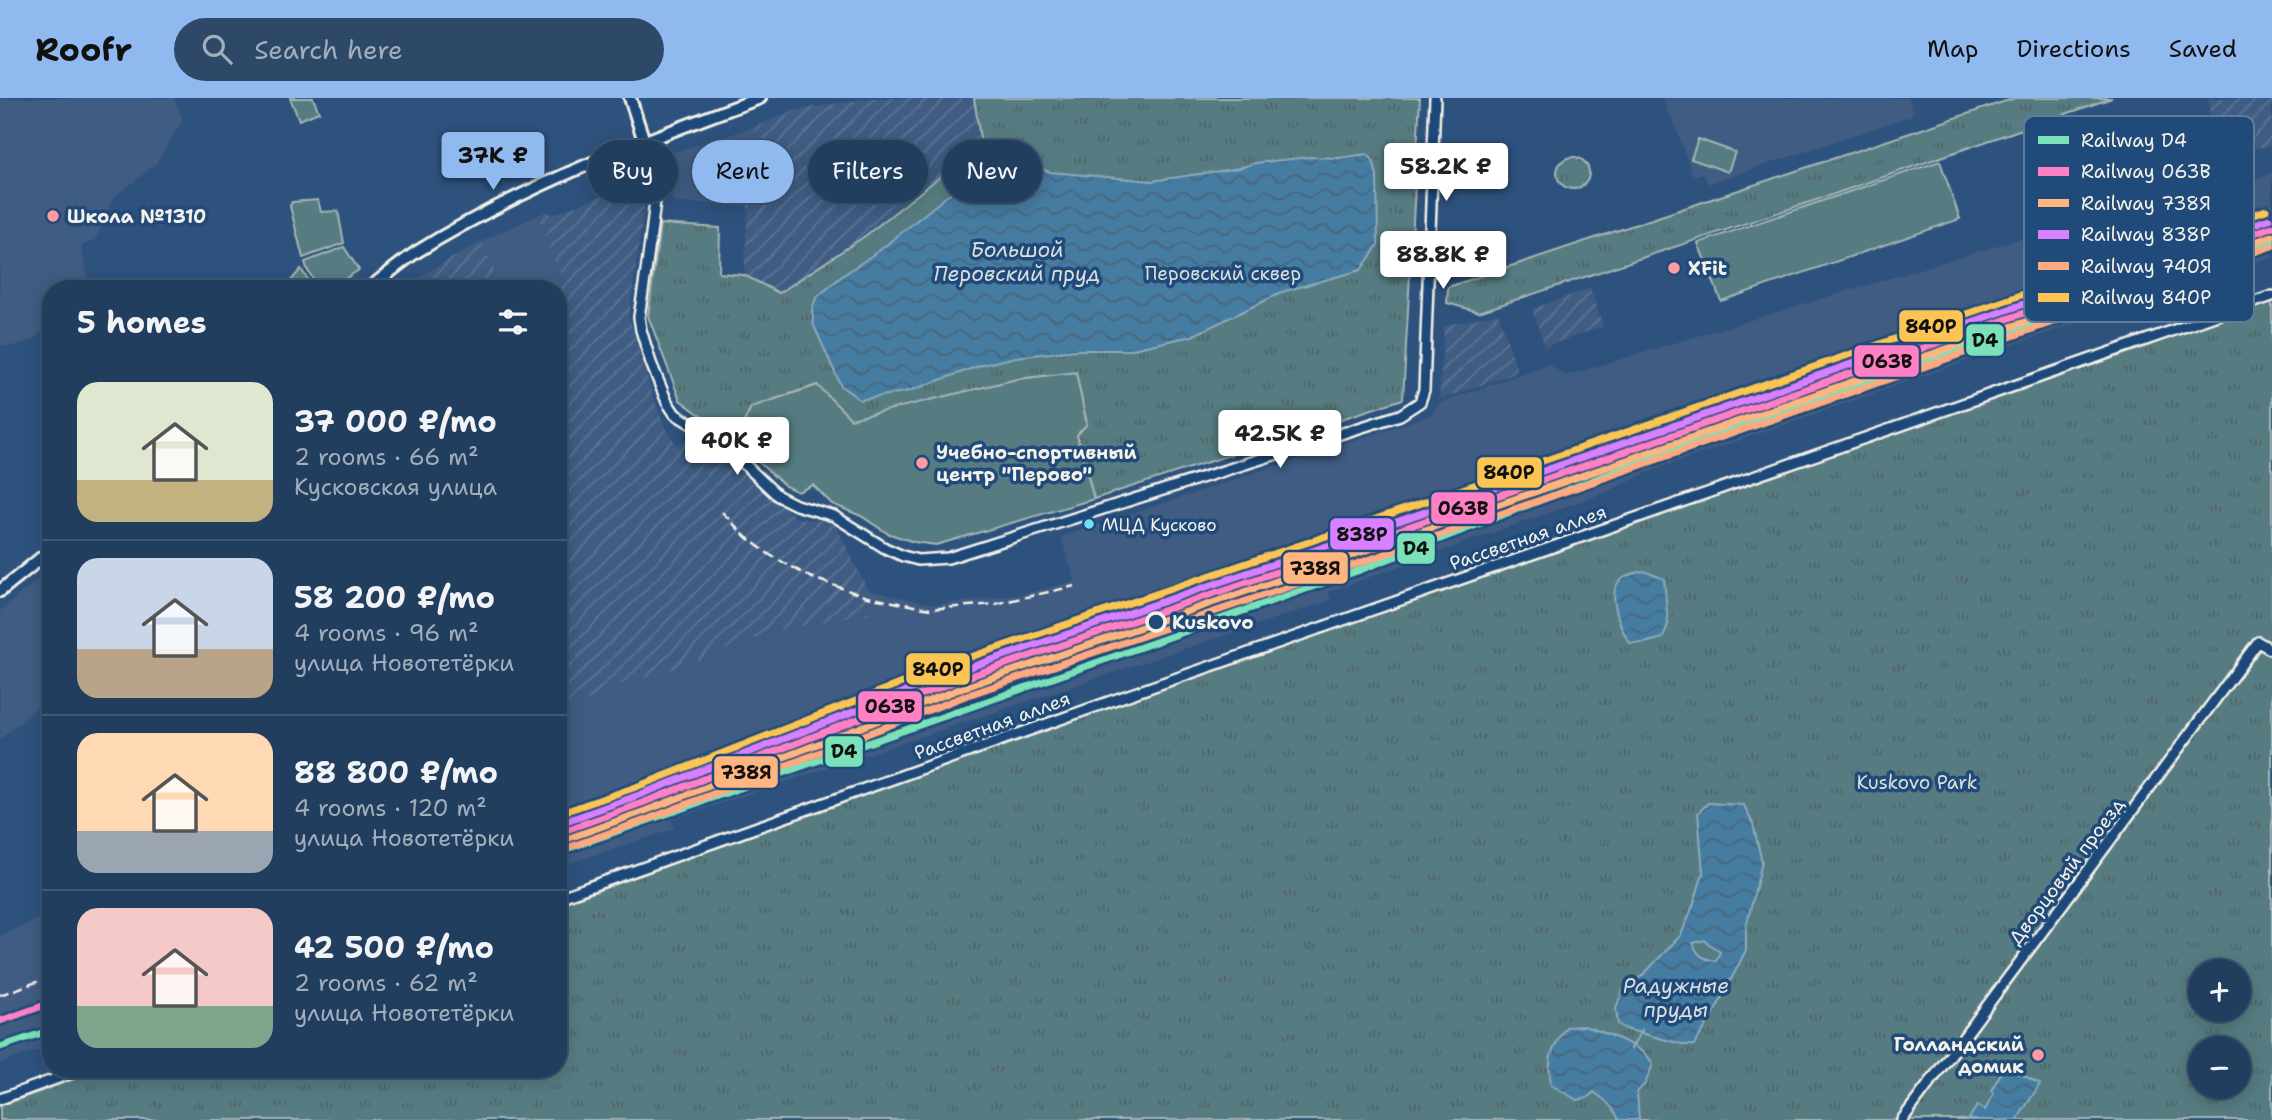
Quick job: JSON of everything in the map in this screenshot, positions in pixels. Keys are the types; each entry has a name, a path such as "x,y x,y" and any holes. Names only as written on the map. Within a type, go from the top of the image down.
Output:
{"street":[{"path":"629,98 644,140"},
{"path":"647,140 760,98"},
{"path":"656,203 639,317 651,363 667,402 675,414 721,442 787,502 834,516 885,548 904,556 933,560 960,555 1276,456 1400,415 1416,406 1423,397 1424,390 1435,98"},
{"path":"380,280 415,253 459,227 588,166"},
{"name":"Рассветная аллея","path":"2254,302 2272,296"},
{"name":"Рассветная аллея","path":"567,895 1140,691 2197,322"},
{"path":"0,591 42,557"},
{"name":"Дворцовый проезд","path":"1902,1120 2258,642 2272,650"},
{"path":"0,1099 58,1078"}],"shaded area":[{"name":"Школа №1310","path":"0,98 174,98 183,120 155,165 113,198 96,239 81,247 87,280 42,280 42,331 32,341 9,347 0,344"},
{"path":"870,98 974,98 980,140 942,140 942,175 928,186 928,140 808,140 808,203 907,203 865,236 778,293 744,275 748,206 748,203 794,203 794,140 754,140 755,127 792,111"},
{"path":"1663,98 1909,98 1913,111 1911,116 1708,184 1703,173 1693,176"},
{"path":"2208,98 2272,98 2272,146 2254,149 2254,116 2210,116"},
{"path":"755,127 754,140 713,140"},
{"path":"692,146 692,203 748,203 748,206 678,202 678,151"},
{"path":"2272,173 2272,258 2254,262 2254,180"},
{"path":"588,201 645,203 629,316 665,428 677,445 691,436 705,454 716,443 796,518 834,522 868,590 866,600 869,614 771,632 694,662 602,689 598,697 567,708 567,280 561,280 538,215 548,211 551,215"},
{"path":"538,215 561,280 498,280 482,241"},
{"path":"2024,238 2024,322 2078,322 1646,473 1609,491 1328,592 1331,600 671,820 674,829 567,864 567,708 597,697 602,689 694,662 771,632 869,614 866,600 868,590 935,605 1024,594 1075,581 1061,537 1431,415 1440,403 1549,364 1565,376"},
{"path":"482,241 498,280 417,280"},
{"path":"1590,288 1603,326 1545,347 1532,309"},
{"path":"1498,313 1518,372 1439,400 1444,326"},
{"path":"42,576 42,704 0,739 0,611"},
{"path":"42,917 42,1049 0,1063 0,936"}],"green space":[{"path":"290,98 313,98 319,112 299,120"},
{"name":"Перовский сквер","path":"974,98 1420,98 1403,399 1094,499 1077,435 1087,424 1076,372 1017,379 851,419 817,385 751,407 735,441 680,400 648,316 660,224 720,228 719,273 744,275 779,293 865,236 907,203 928,203 928,186 942,175 942,203 1042,203 1042,140 980,140"},
{"path":"2015,98 2112,98 2060,116 2024,116 2024,128 1479,312 1447,303 1448,287"},
{"path":"1698,139 1735,152 1728,172 1691,159"},
{"path":"1573,157 1585,161 1589,173 1585,185 1573,189 1561,185 1557,173 1561,161"},
{"path":"1940,161 1960,219 1721,301 1698,243"},
{"path":"318,200 321,212 338,211 344,243 303,258 290,206 292,202"},
{"path":"344,247 359,270 343,280 314,280 305,262"},
{"path":"301,269 308,280 292,280"},
{"name":"Kuskovo Park","path":"2272,301 2272,1120 0,1120 0,1106 77,1078 567,1078 567,902 1098,710 1993,395 2210,322 2254,322 2254,307"},
{"name":"Учебно-спортивный центр \"Перово\"","path":"1076,372 1087,425 1077,435 1094,499 936,545 914,542 887,533 861,516 832,504 813,485 798,492 785,486 735,441 751,407 818,385 1017,379"}],"water":[{"name":"Большой Перовский пруд","path":"1367,154 1373,160 1377,176 1378,245 1361,270 1285,291 1192,336 1128,350 1075,350 1016,357 982,365 909,391 860,400 841,386 814,326 812,310 816,298 942,200 942,203 1042,203 1042,169 1050,172 1152,181 1256,163 1309,157 1339,158"},
{"path":"1644,571 1664,579 1668,624 1663,638 1630,643 1617,613 1615,589 1623,578"},
{"name":"Радужные пруды","path":"1708,803 1744,805 1753,824 1762,862 1746,927 1746,950 1713,1015 1694,1045 1685,1045 1626,1029 1618,1024 1616,1008 1623,990 1644,974 1681,935 1703,873 1698,813","holes":["1704,940 1720,952 1716,961 1708,959 1699,954 1693,943"]},
{"name":"Радужные пруды","path":"1584,1026 1633,1046 1649,1057 1653,1064 1645,1084 1637,1092 1639,1120 1619,1120 1609,1104 1594,1092 1587,1098 1577,1100 1551,1085 1550,1061 1557,1042 1566,1027"},
{"path":"2005,1066 2040,1084 2017,1120 1968,1120 1977,1106 1985,1110 1994,1093 1991,1091"}],"waterway":[{"path":"1631,1049 1642,1030"}],"railway":[{"path":"722,512 746,537 770,555 810,577 867,597 930,609 995,604 1075,586"},
{"path":"567,833 627,818"},
{"path":"0,995 42,980"}],"rail line":[{"name":"840Р","path":"2254,214 2266,210"},
{"name":"838Р","path":"2254,224 2269,219"},
{"name":"063В","path":"2254,233 2272,227"},
{"name":"738Я","path":"2254,242 2272,236"},
{"name":"D4","path":"2254,247 2272,241"},
{"name":"740Я","path":"2254,252 2272,246"},
{"name":"840Р","path":"567,811 636,787 953,663 2024,294"},
{"name":"838Р","path":"567,821 956,672 2024,304"},
{"name":"063В","path":"567,830 959,680 2024,313"},
{"name":"738Я","path":"567,839 962,688 2024,322"},
{"name":"D4","path":"567,849 1360,570 1699,439 2038,322"},
{"name":"740Я","path":"567,848 965,696 1359,563 2053,322"},
{"name":"063В","path":"0,1021 42,1006"},
{"name":"D4","path":"0,1047 42,1033"}],"place":[{"name":"Школа №1310","path":"53,216"},
{"name":"XFit","path":"1674,268"},
{"name":"Учебно-спортивный центр \"Перово\"","path":"922,463"},
{"name":"МЦД Кусково","path":"1089,524"},
{"name":"Kuskovo","path":"1156,622"},
{"name":"Голландский домик","path":"2038,1055"}]}
